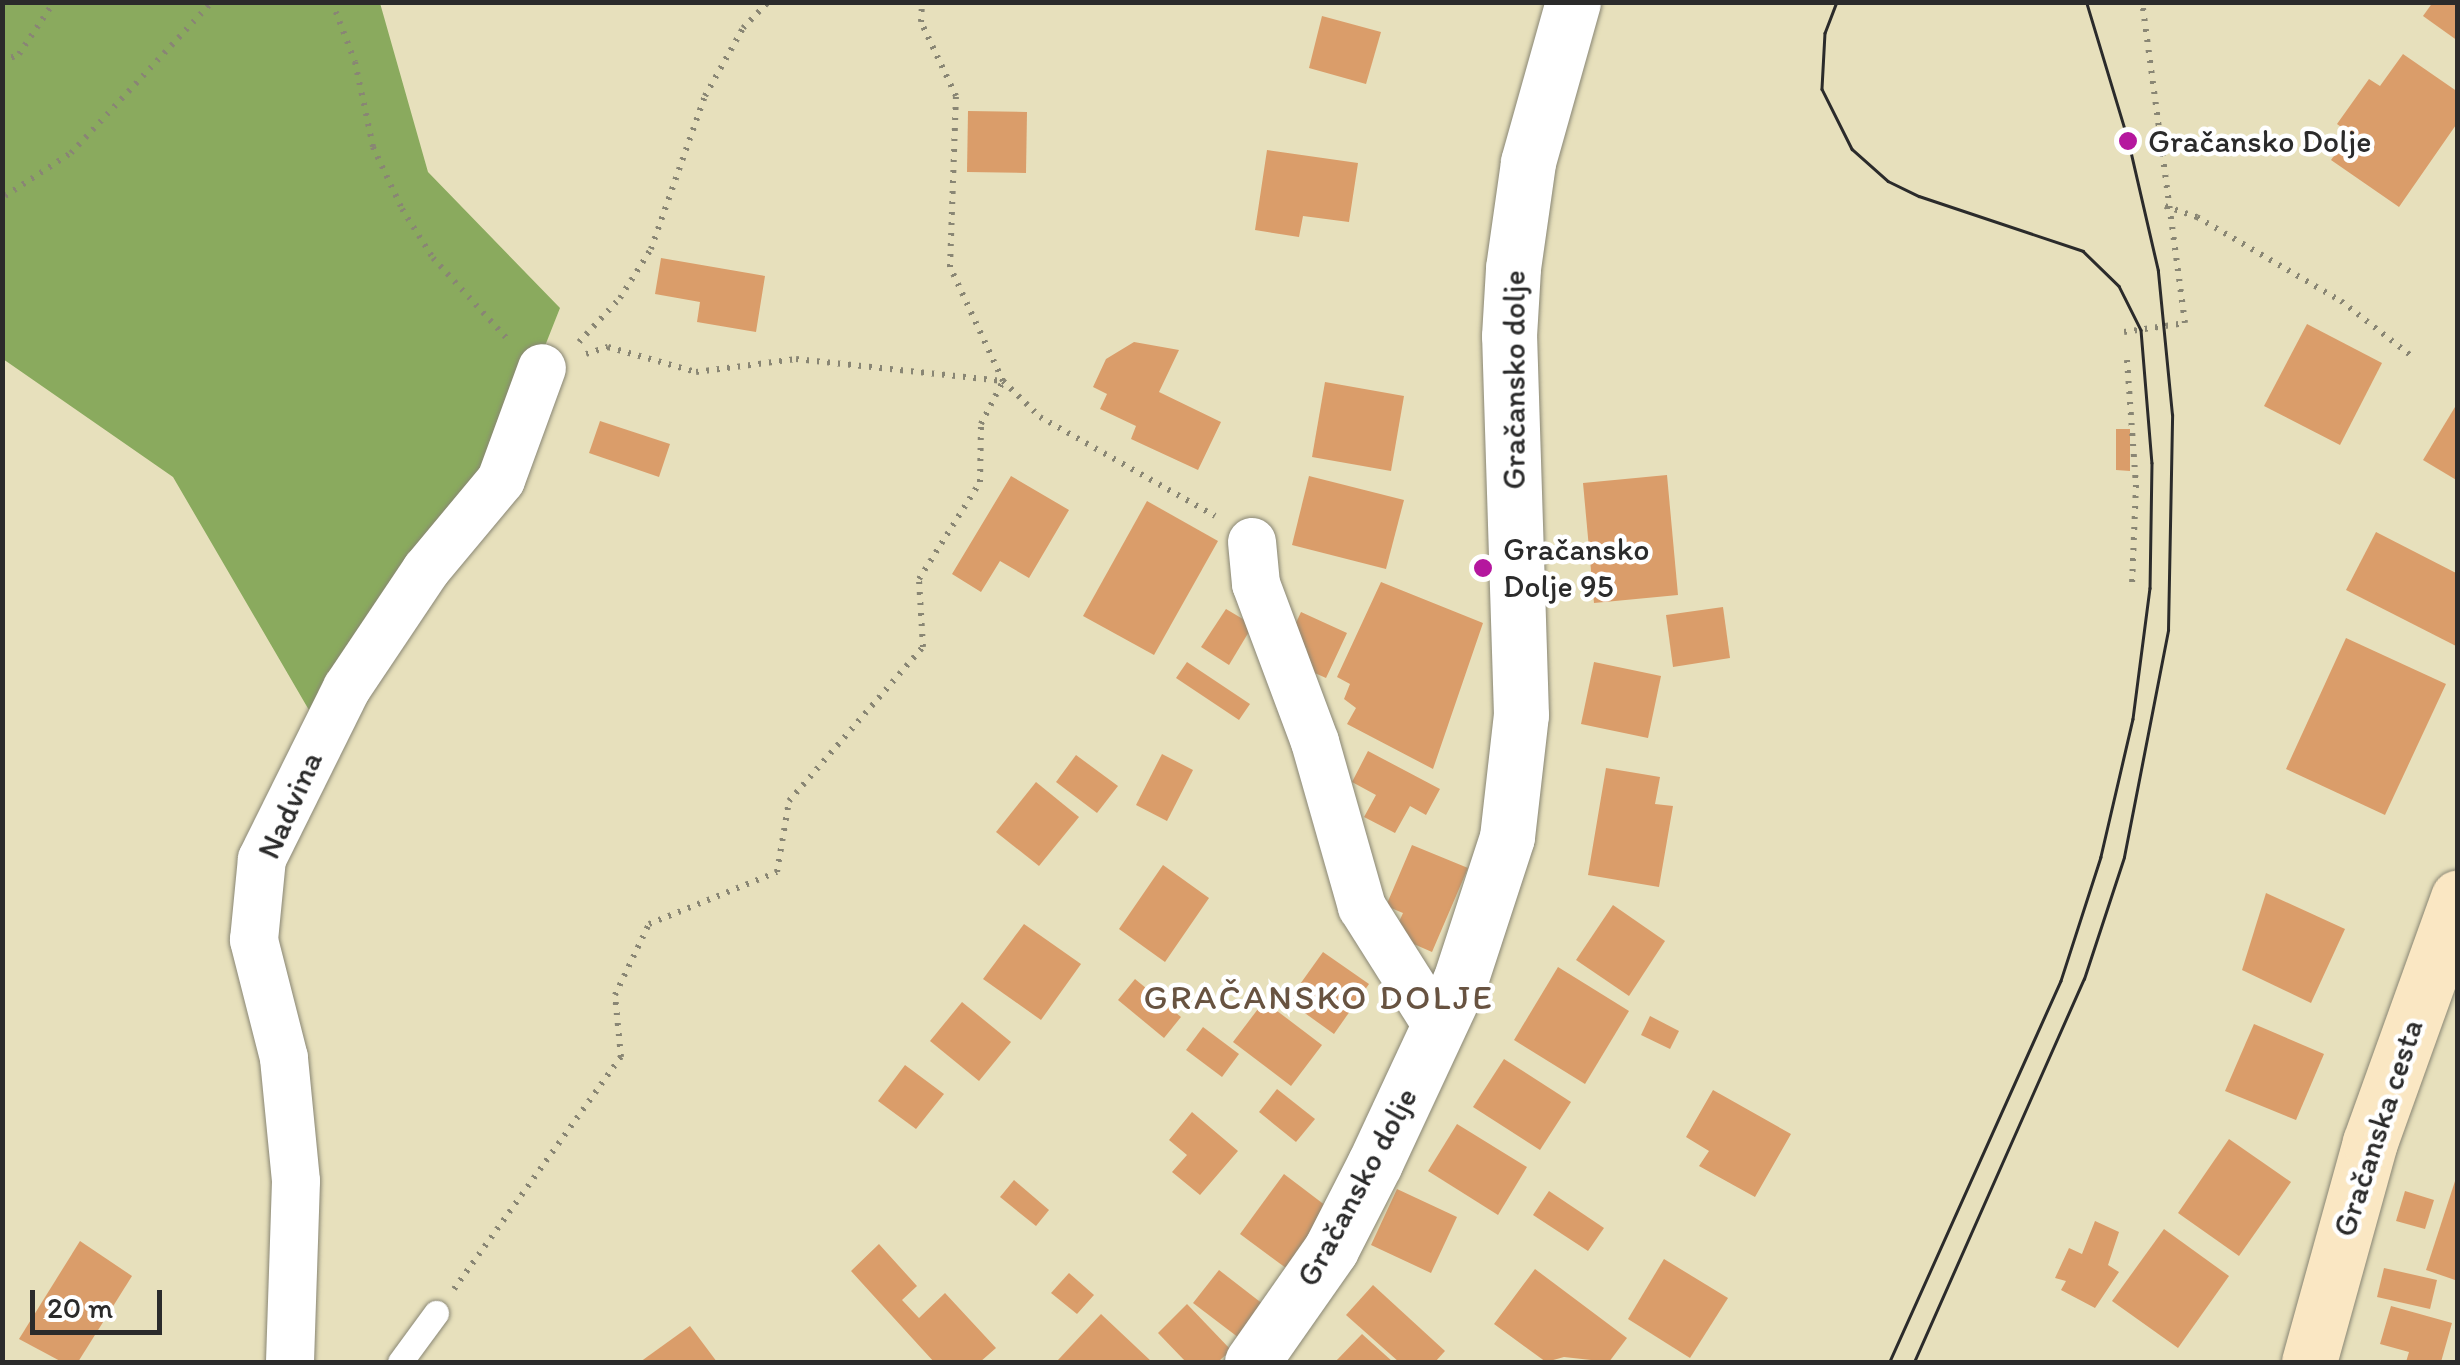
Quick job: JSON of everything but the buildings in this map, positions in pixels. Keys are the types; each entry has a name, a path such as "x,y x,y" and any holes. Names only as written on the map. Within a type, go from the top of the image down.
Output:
{"main road":[{"name":"Gračanska cesta","path":"2309,1362 2370,1142 2454,917"}],"street":[{"name":"Gračansko dolje","path":"1252,1362 1331,1250 1438,1028 1486,913 1518,777 1513,268 1528,162 1573,2"},
{"name":"Nadvina","path":"290,1362 296,1181 284,1058 254,940 262,859 346,688 426,570 501,480 542,368"},
{"path":"1252,542 1256,584 1315,742 1362,907 1438,1028"}],"lane":[{"path":"400,1362 436,1313"}],"path":[{"path":"2,62 19,54 54,2"},
{"path":"4,196 71,153 212,2"},
{"path":"332,2 355,62 372,147 402,209 484,321 542,368"},
{"path":"542,368 575,346 638,271 711,82 768,2"},
{"path":"922,2 921,22 956,96 950,267 1002,381 1040,416 1192,499 1252,542"},
{"path":"1658,2 1689,2"},
{"path":"2124,332 2185,323 2164,206 2142,2"},
{"path":"2164,206 2196,217 2341,301 2414,358"},
{"path":"542,368 608,347 696,372 796,358 1002,381"},
{"path":"2127,360 2136,485 2132,584"},
{"path":"436,1313 620,1057 615,995 649,924 777,872 788,801 924,647 919,579 980,482 981,424 1002,381"}],"green space":[{"path":"3,3 380,3 428,172 560,308 490,485 327,741 173,477 3,359"}],"tram line":[{"path":"1837,2 1825,33 1822,89 1852,149 1888,181 1919,196 2083,251 2119,286 2141,330 2152,463 2150,588 2133,719 2101,857 2061,981 1890,1362"},
{"path":"1914,1362 2084,979 2124,857 2168,630 2172,415 2158,271 2128,141 2086,2"}],"place":[{"name":"Gračansko Dolje","path":"2128,141"},
{"name":"Gračansko Dolje 95","path":"1483,568"}],"district":[{"name":"GRAČANSKO DOLJE","path":"1319,997"}]}
